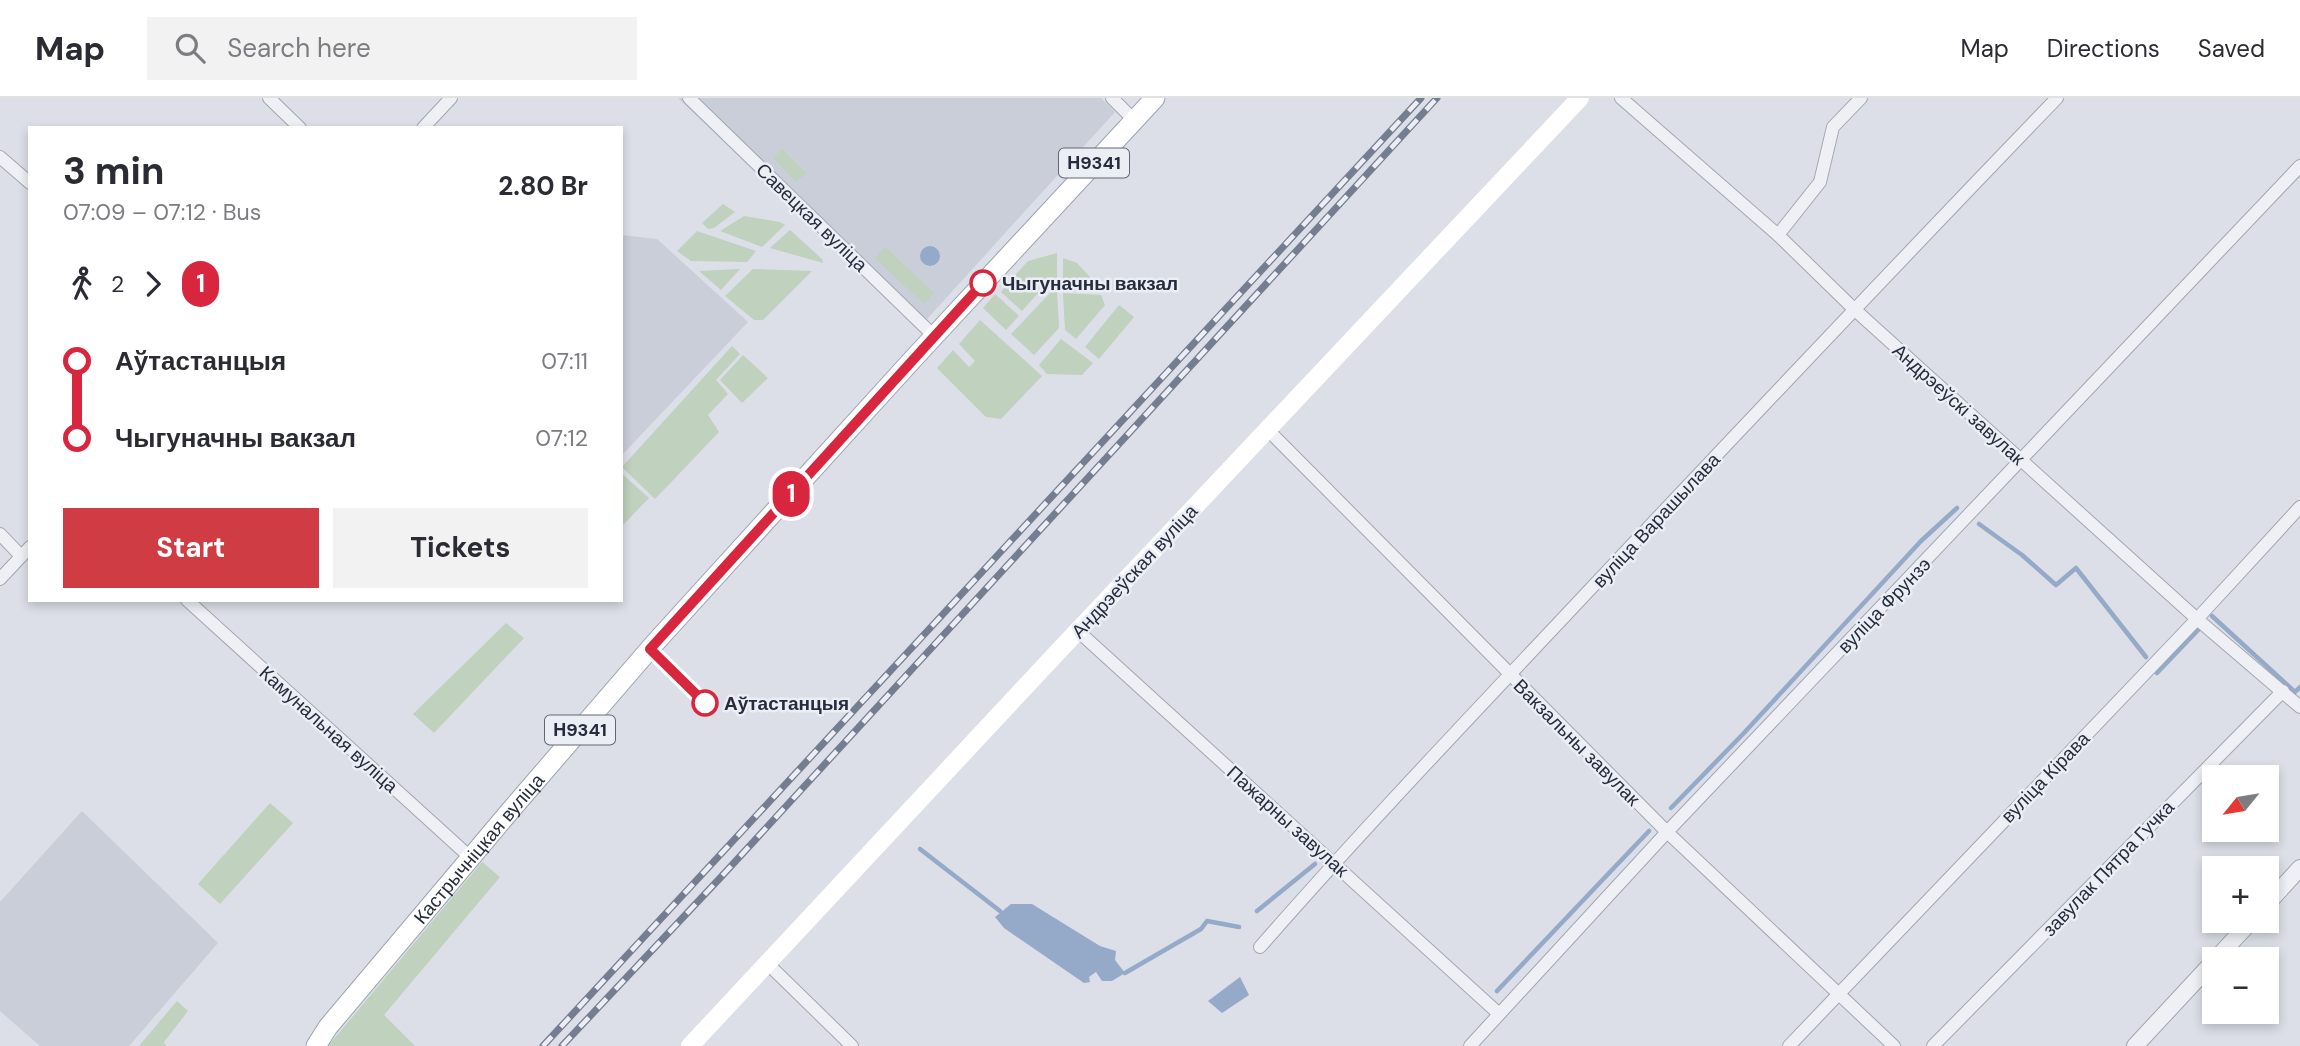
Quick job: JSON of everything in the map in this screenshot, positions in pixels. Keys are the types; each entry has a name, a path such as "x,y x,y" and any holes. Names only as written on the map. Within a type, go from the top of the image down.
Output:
{"main road":[{"name":"Кастрычніцкая вуліца","path":"316,1046 328,1027 654,644 1154,98"},
{"name":"Андрэеўская вуліца","path":"690,1046 1580,98"}],"street":[{"path":"268,98 298,126"},
{"path":"425,126 451,98"},
{"name":"Савецкая вуліца","path":"689,98 934,336"},
{"path":"1112,98 1134,120"},
{"name":"Андрэеўскі завулак","path":"1621,98 1778,235 1854,309 2197,619 2300,707"},
{"path":"1778,235 1820,182 1833,127 1861,98"},
{"name":"вуліца Варашылава","path":"1259,947 1334,863 1854,309 2057,98"},
{"path":"0,157 28,181"},
{"name":"вуліца Фрунзэ","path":"1469,1046 1667,832 2300,166"},
{"name":"Вакзальны завулак","path":"1268,430 1667,832 1894,1046"},
{"name":"вуліца Кірава","path":"1789,1046 2197,619 2300,507"},
{"path":"0,534 25,551 0,579"},
{"name":"Камунальная вуліца","path":"189,602 471,858"},
{"name":"Пажарны завулак","path":"1078,631 1498,1013"},
{"name":"завулак Пятра Гучка","path":"1933,1046 2283,691"},
{"path":"2279,891 2300,869"},
{"path":"2227,947 2240,933"},
{"path":"768,964 852,1046"},
{"path":"2135,1046 2202,974"}],"shaded area":[{"path":"678,98 1101,98 1115,112 918,329"},
{"path":"623,235 657,239 748,322 623,454"},
{"path":"82,811 218,943 129,1046 40,1046 0,1011 0,902"}],"green space":[{"path":"782,149 806,173 796,182 773,158"},
{"path":"723,204 735,212 714,228 708,229 702,223"},
{"path":"744,216 785,225 762,247 720,231"},
{"path":"790,230 822,259 823,263 770,248"},
{"path":"697,231 756,251 747,262 691,261 677,251"},
{"path":"885,247 934,293 924,304 875,258"},
{"path":"1057,253 1057,284 1010,281 1028,261"},
{"path":"1063,258 1077,263 1099,287 1063,284"},
{"path":"740,269 721,290 699,271"},
{"path":"753,269 812,271 763,320 754,320 725,296"},
{"path":"1004,288 1039,292 1022,311 1001,292"},
{"path":"1051,292 1057,292 1059,328 1034,355 1011,334"},
{"path":"1063,293 1101,295 1105,305 1076,339 1065,330"},
{"path":"995,294 1019,316 1006,330 983,308"},
{"path":"1119,305 1134,317 1099,359 1085,347"},
{"path":"980,320 1042,376 1001,419 986,417 937,368 953,350 969,367 975,361 959,344"},
{"path":"1061,339 1093,363 1082,375 1047,374 1039,365"},
{"path":"732,346 740,354 716,380 728,394 708,415 719,432 655,499 623,466"},
{"path":"743,355 768,378 742,403 720,380"},
{"path":"623,475 649,498 623,525"},
{"path":"506,623 524,638 434,733 413,714"},
{"path":"270,803 293,823 220,904 198,884"},
{"path":"482,862 500,877 384,1015 415,1046 328,1046"},
{"path":"177,1001 188,1011 164,1042 166,1046 139,1046"}],"water":[{"path":"930,246 937,249 940,256 937,263 930,266 923,263 920,256 923,249"},
{"path":"1011,904 1032,904 1100,946 1116,951 1115,960 1125,973 1112,981 1102,981 1096,972 1089,977 1090,982 1084,983 1004,928 995,917"},
{"path":"1240,977 1249,995 1222,1013 1208,1001"}],"waterway":[{"path":"1671,808 1921,541 1957,508"},
{"path":"1979,524 2022,555 2056,585 2076,568 2146,657"},
{"path":"2212,616 2295,692 2300,687"},
{"path":"2157,673 2199,629"},
{"path":"1497,991 1649,831"},
{"path":"920,849 1000,911"},
{"path":"1257,911 1315,864"},
{"path":"1125,973 1201,929 1207,921 1239,927"}],"railway":[{"path":"543,1046 1421,98"},
{"path":"562,1046 721,877 1437,98"}],"bus line":[{"name":"1","path":"705,703 650,649 983,283"}],"place":[{"name":"Чыгуначны вакзал","path":"983,283"},
{"name":"Аўтастанцыя","path":"705,703"}]}
